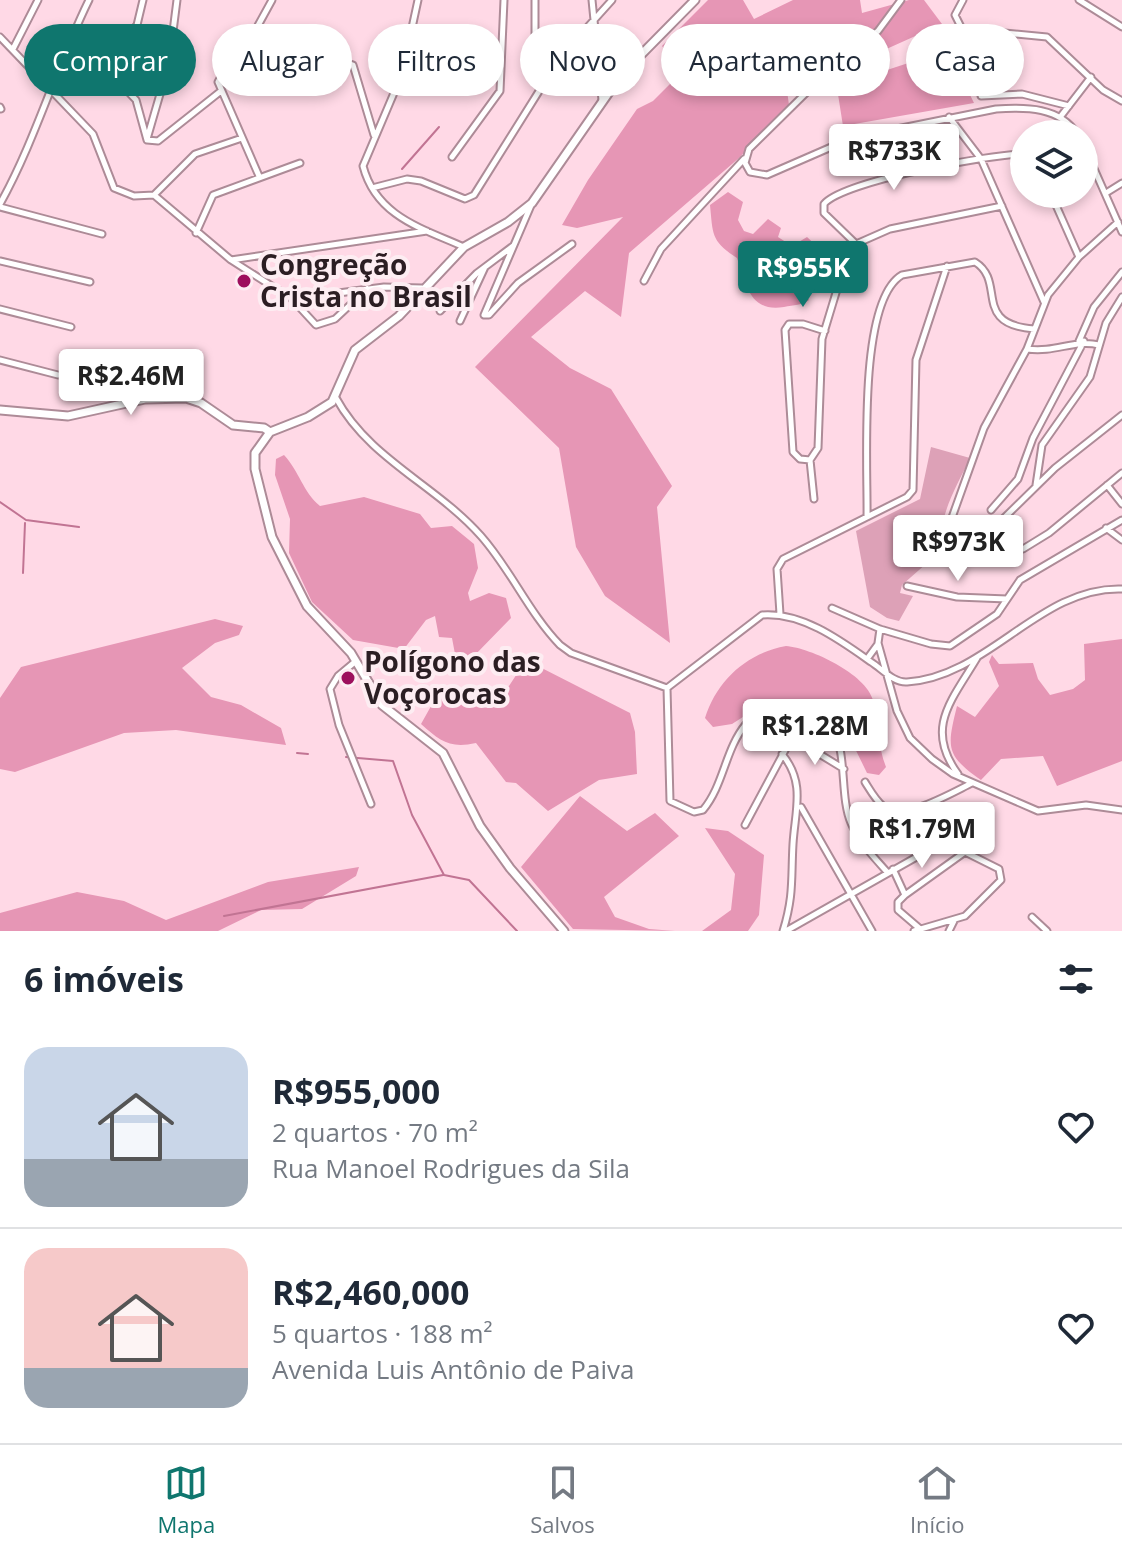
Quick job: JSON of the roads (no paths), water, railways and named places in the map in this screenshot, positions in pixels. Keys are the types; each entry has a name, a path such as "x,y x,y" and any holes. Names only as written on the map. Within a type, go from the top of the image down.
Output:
{"street":[{"path":"13,49 38,0"},
{"path":"78,24 89,0"},
{"path":"143,0 137,25 113,53 109,65 113,76 136,100 147,140"},
{"path":"147,140 169,63 177,0"},
{"path":"258,24 272,0"},
{"path":"418,0 402,74 363,166 372,188 395,216 464,247"},
{"path":"452,157 500,91 504,0"},
{"path":"535,0 535,24"},
{"path":"592,0 602,100"},
{"path":"592,24 612,0"},
{"path":"572,244 518,283 489,315 483,313 532,203 602,100 637,56 695,0"},
{"path":"644,281 661,249 749,149 815,84 878,31 901,0"},
{"path":"960,24 955,15 963,0"},
{"path":"1079,0 1122,27"},
{"path":"1024,34 1042,35 1122,101"},
{"path":"0,37 24,62"},
{"path":"352,65 374,135"},
{"path":"1061,116 1091,77"},
{"path":"1024,95 1069,106"},
{"path":"47,96 35,135 0,206 102,234"},
{"path":"55,96 93,134 114,188 134,196 154,195 195,154 242,138"},
{"path":"147,140 158,141 215,96"},
{"path":"223,96 259,176"},
{"path":"372,188 407,179 431,183 465,199 474,195 536,96"},
{"path":"744,158 750,172 767,175 852,138 949,117 1018,108 1061,116 1065,120"},
{"path":"949,117 981,159 1044,303"},
{"path":"856,244 824,213 824,204 828,199 851,188 981,159 1010,156"},
{"path":"196,233 213,195 300,163"},
{"path":"1098,176 1122,232"},
{"path":"1106,193 1122,183"},
{"path":"154,195 231,260 292,299 312,323 320,325 351,307 367,289"},
{"path":"532,203 508,222 464,247 422,288 399,316 350,356 336,398 308,417 270,432 258,443 254,461 272,537 307,606 357,661 382,705 443,753 480,826 510,868 564,931"},
{"path":"814,499 810,460 818,448 825,331 845,263 856,244 890,229 1002,206"},
{"path":"1057,208 1079,257"},
{"path":"508,222 521,230"},
{"path":"1118,222 1079,257 1054,285 1044,303 1027,349 984,428 945,528 946,539 956,544 1023,549 1122,473"},
{"path":"231,260 428,231"},
{"path":"440,311 485,267 513,246"},
{"path":"0,261 90,282"},
{"path":"867,517 868,365 886,292 902,275 947,266 979,264 987,277 991,303 1000,318 1008,324 1034,329"},
{"path":"780,614 777,569 783,559 913,490 916,360 947,266"},
{"path":"460,321 485,267"},
{"path":"991,510 1018,479 1033,438 1081,341 1094,307 1122,272"},
{"path":"292,299 367,289 422,288"},
{"path":"1036,485 1039,459 1046,438 1090,377 1099,345 1122,297"},
{"path":"0,309 71,327"},
{"path":"810,460 800,459 793,452 787,326 803,324 825,331"},
{"path":"1027,349 1065,349 1081,341 1099,345"},
{"path":"0,360 58,375"},
{"path":"0,410 68,416 145,399 186,398 233,425 264,428 270,432"},
{"path":"336,398 365,441 445,502 481,536 560,645 592,661 667,688"},
{"path":"956,544 1003,519 1055,468 1122,415"},
{"path":"1039,459 1055,468"},
{"path":"1107,485 1122,504"},
{"path":"832,608 880,629 946,647 990,621 1020,580 1122,520"},
{"path":"1106,528 1122,540"},
{"path":"907,586 957,597 1007,599"},
{"path":"667,688 762,615 780,614 797,618 901,683 926,680 977,657 1074,599 1099,590 1122,589"},
{"path":"867,659 878,643 880,629"},
{"path":"878,643 897,711 910,738 932,759 973,783 1038,811 1086,805 1122,810"},
{"path":"959,776 942,748 940,731 947,709 977,657"},
{"path":"357,661 338,676 330,689 339,725 371,804"},
{"path":"667,688 667,797 683,809 699,812 706,807 717,788 732,746 747,723 765,710 790,706 817,714 839,740 851,823 890,871 905,895"},
{"path":"745,825 782,754 794,741 845,770"},
{"path":"782,754 793,769 800,805 872,931"},
{"path":"865,782 889,811 917,808 973,783"},
{"path":"785,931 793,899 793,846 800,805"},
{"path":"917,808 929,818 951,819 964,827 969,839 965,852 905,895 897,908 917,930 972,912 1003,875 999,869 965,852"},
{"path":"785,931 943,842"},
{"path":"1032,917 1047,931"},
{"path":"949,931 954,920"},
{"path":"797,931 799,923"}],"waterway":[{"path":"402,169 439,127"},
{"path":"0,502 26,520 79,527"},
{"path":"23,573 25,523"},
{"path":"297,753 308,754"},
{"path":"346,757 393,761 412,815 444,875 469,880 517,931"},
{"path":"224,916 443,875"}],"place":[{"name":"Congreção Crista no Brasil","path":"244,281"},
{"name":"Polígono das Voçorocas","path":"348,678"}]}
